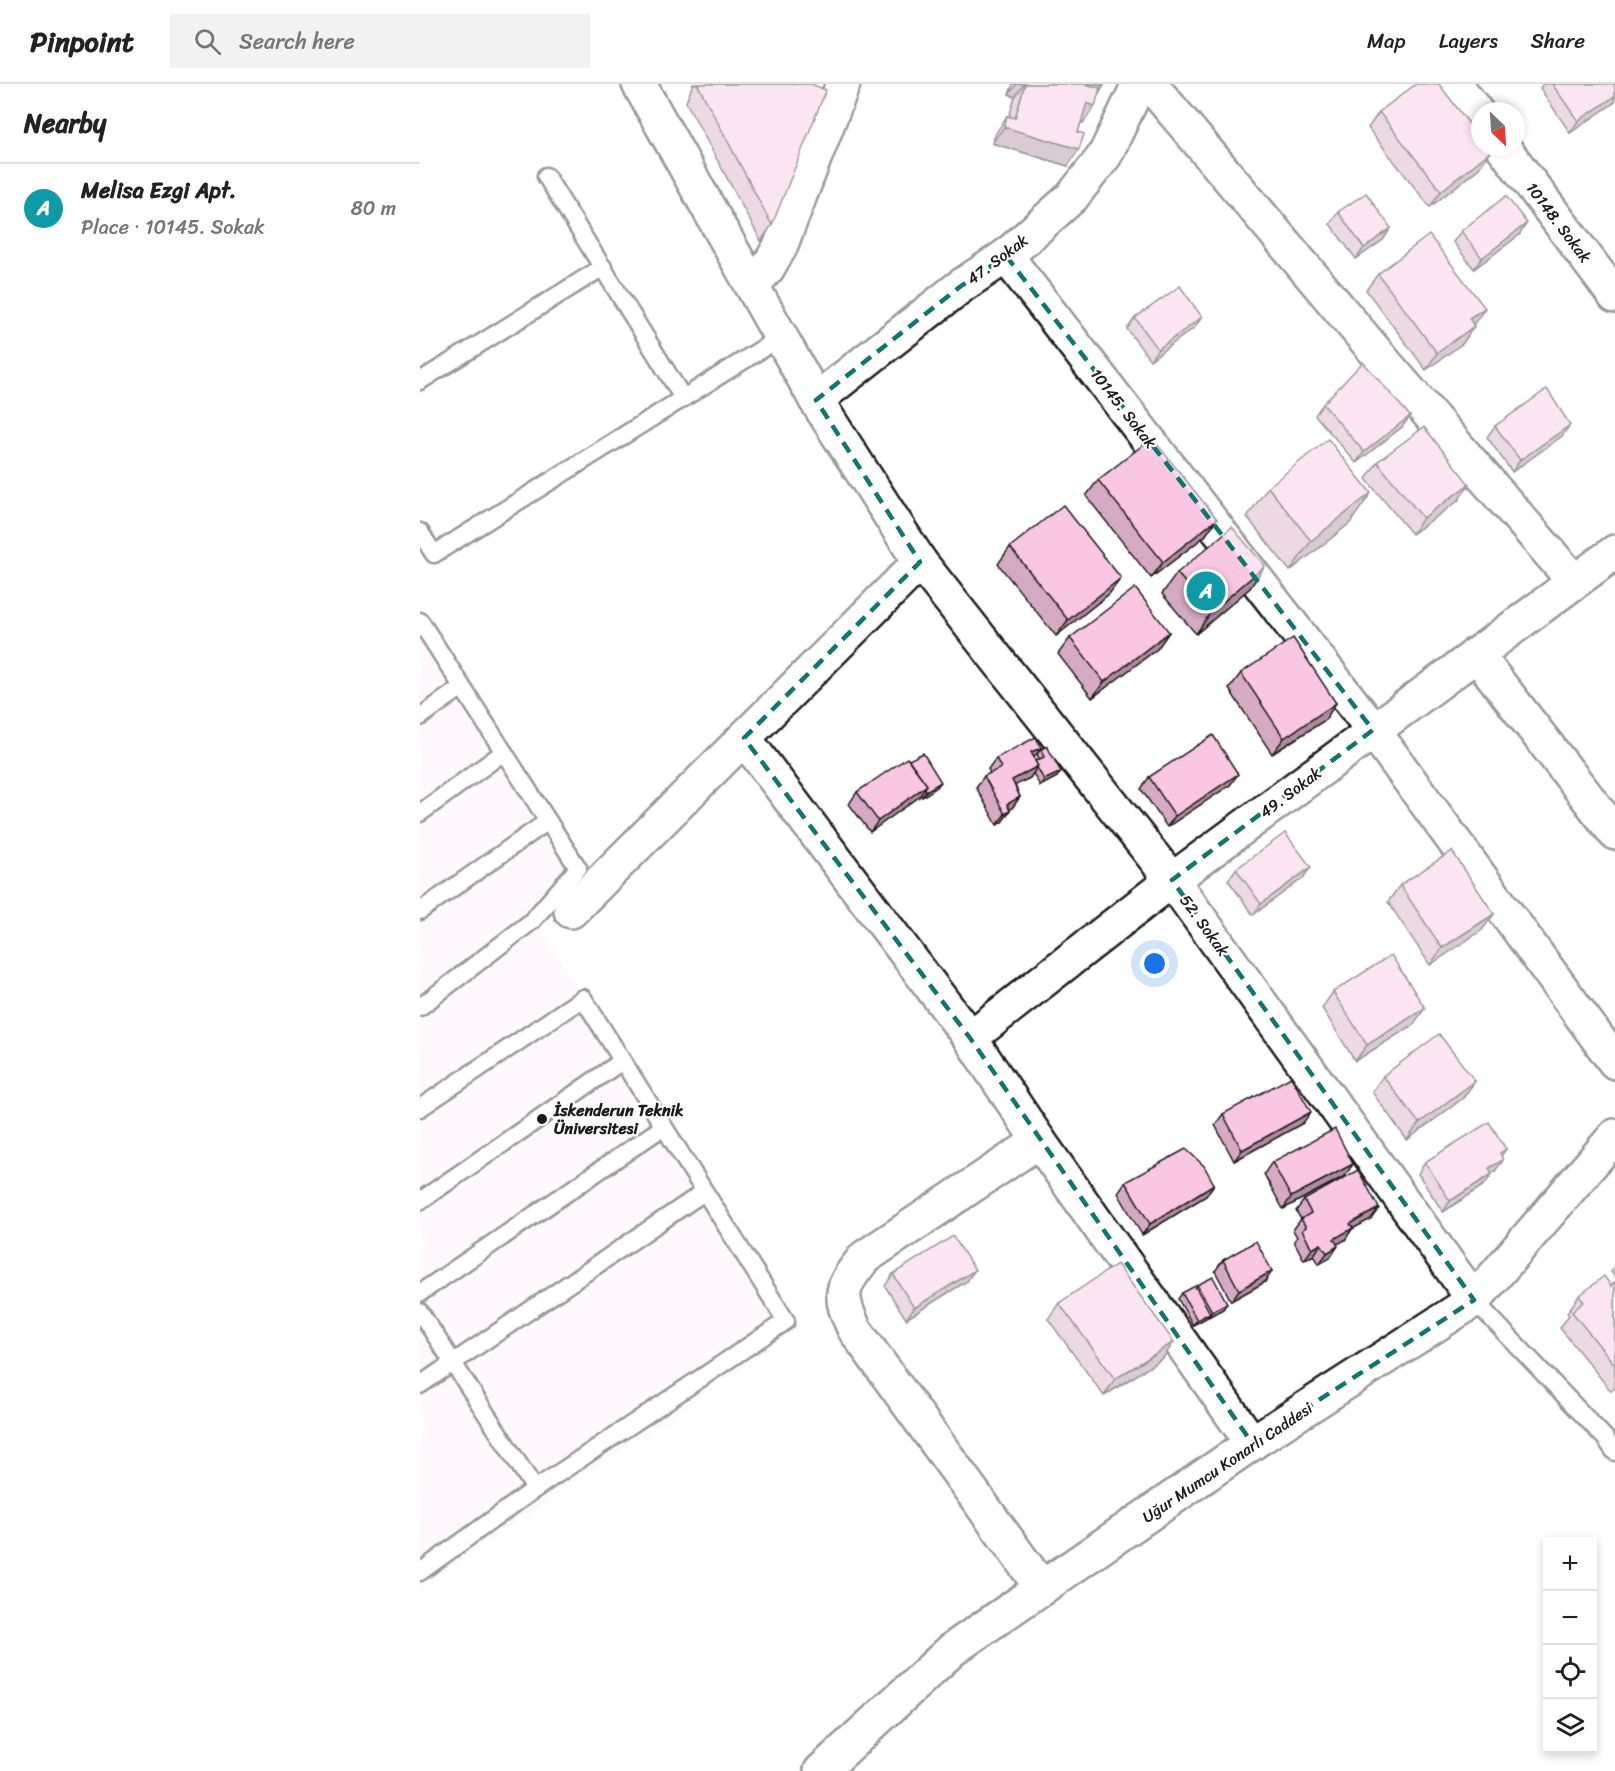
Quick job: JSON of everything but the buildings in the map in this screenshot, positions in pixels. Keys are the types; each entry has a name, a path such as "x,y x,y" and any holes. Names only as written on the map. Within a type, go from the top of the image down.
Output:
{"street":[{"name":"52. Sokak","path":"639,84 816,400 920,562 1172,880 1474,1300"},
{"path":"752,285 767,269 780,247 843,84"},
{"name":"47. Sokak","path":"816,400 961,286 1006,256 1072,197 1105,155 1139,84"},
{"path":"1150,84 1386,364 1574,581"},
{"path":"1455,84 1471,105"},
{"name":"10148. Sokak","path":"1510,156 1615,296"},
{"name":"10145. Sokak","path":"1006,256 1373,730 1615,1062"},
{"name":"49. Sokak","path":"970,1038 1172,880 1615,552"},
{"path":"571,910 920,562"},
{"path":"1476,654 1615,833"},
{"path":"744,738 970,1038 1039,1141 1252,1443"},
{"name":"Uğur Mumcu Konarlı Caddesi","path":"821,1771 953,1649 1252,1443 1474,1300 1615,1136"},
{"path":"1039,1141 865,1257 845,1281 844,1296 846,1313 855,1330 1042,1588"}],"lane":[{"path":"546,176 683,398"},
{"path":"420,381 603,267"},
{"path":"420,532 434,554 781,337"},
{"path":"420,621 578,868 532,921 420,1007"},
{"path":"420,717 462,687"},
{"path":"420,813 504,752"},
{"path":"420,911 548,820"},
{"path":"420,1108 583,998 786,1321 535,1490 420,1572"},
{"path":"420,1201 622,1061"},
{"path":"420,1293 663,1127"},
{"path":"420,1385 704,1192"},
{"path":"1474,1300 1606,1439 1615,1452"},
{"path":"420,1312 535,1490"}],"highlighted area":[{"path":"1006,256 1373,730 1172,880 1474,1300 1252,1443 970,1038 744,738 920,562 816,400 961,286"}],"shaded area":[{"name":"İskenderun Teknik Üniversitesi","path":"420,625 581,858 529,912 800,1327 420,1588"}],"place":[{"name":"Melisa Ezgi Apt.","path":"1206,591"},
{"name":"İskenderun Teknik Üniversitesi","path":"542,1119"}]}
